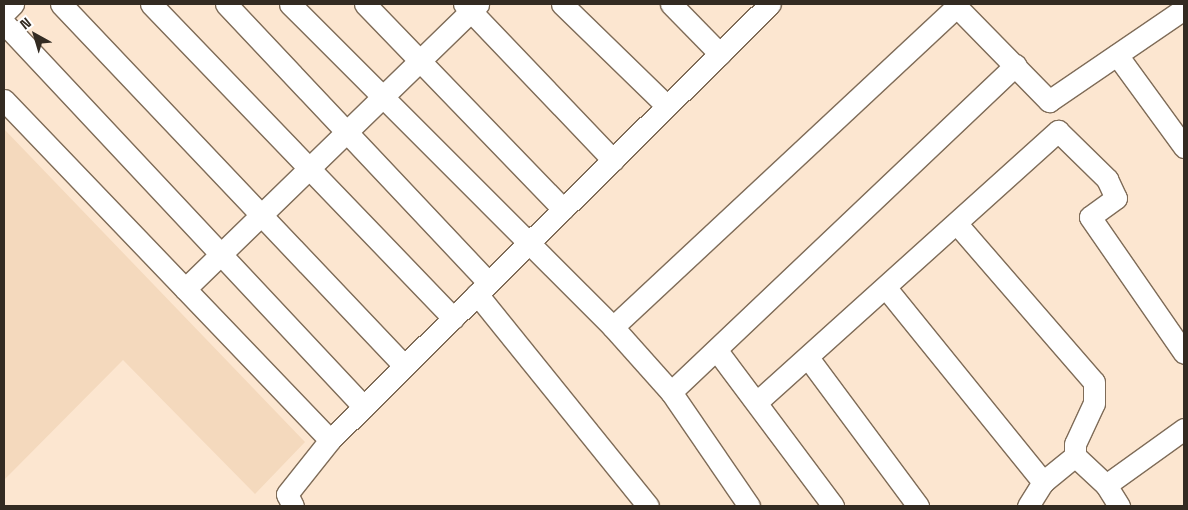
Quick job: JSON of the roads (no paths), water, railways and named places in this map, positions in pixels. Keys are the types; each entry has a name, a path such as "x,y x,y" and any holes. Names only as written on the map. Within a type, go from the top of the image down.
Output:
{"street":[{"path":"4,13 14,4"},
{"path":"61,4 405,366"},
{"path":"151,4 310,167 453,318"},
{"path":"226,4 346,133 483,288 648,506"},
{"path":"290,4 382,98 530,242 612,327 671,392 749,506"},
{"path":"365,4 563,209"},
{"path":"562,4 667,106"},
{"path":"671,4 720,54"},
{"path":"612,327 955,5 1050,101 1184,9"},
{"path":"185,289 421,60 471,6 613,160"},
{"path":"293,506 287,494 330,440 720,54 761,7"},
{"path":"4,23 364,407"},
{"path":"1117,55 1184,147"},
{"path":"671,392 718,352 1015,66"},
{"path":"4,100 330,440"},
{"path":"758,401 809,359 1058,131 1107,178 1116,198 1090,217 1184,354"},
{"path":"957,224 1094,382 1094,403 1075,444 1074,456 1043,482 1028,506"},
{"path":"886,288 1043,482"},
{"path":"718,352 758,401 833,506"},
{"path":"809,359 918,506"},
{"path":"1106,485 1184,429"},
{"path":"1074,456 1106,485 1119,506"}]}
